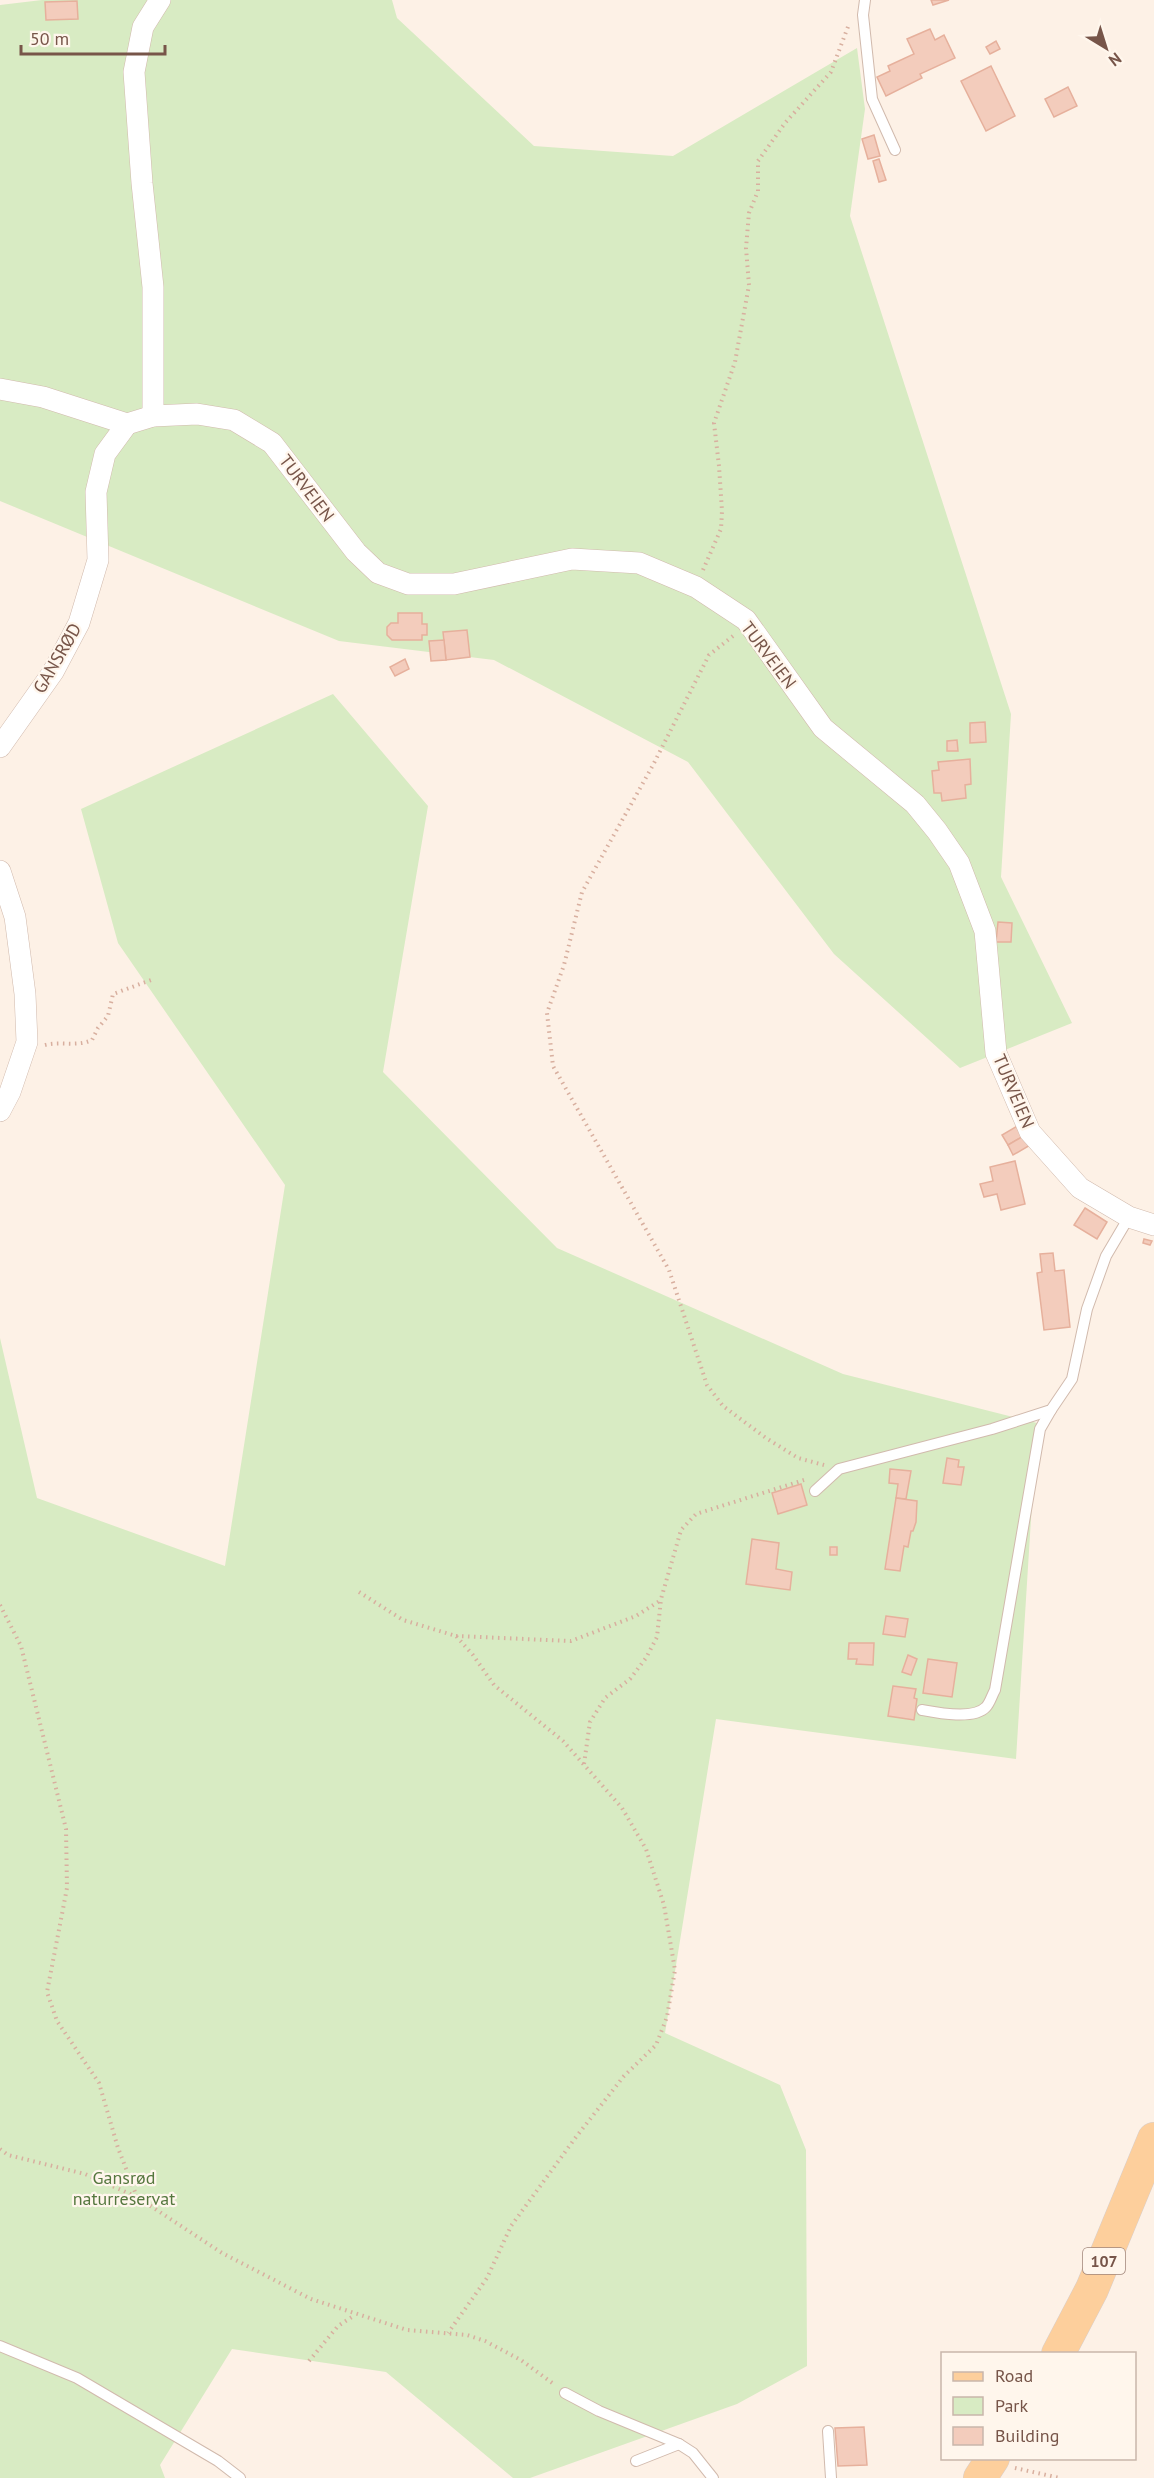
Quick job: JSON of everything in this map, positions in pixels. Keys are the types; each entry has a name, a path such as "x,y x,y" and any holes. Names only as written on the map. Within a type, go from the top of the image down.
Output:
{"main road":[{"name":"107","path":"1059,2352 1092,2289 1154,2139"}],"street":[{"path":"153,416 153,287 142,183 134,72 143,27 160,0"},
{"path":"0,389 43,397 127,424"},
{"name":"TURVEIEN","path":"127,424 153,416 197,414 234,420 272,442 356,552 378,573 408,584 454,584 572,559 639,563 696,587 746,620 823,728 915,804 959,863 985,931 996,1053 1030,1132 1080,1188 1129,1216 1154,1225"},
{"name":"GANSRØD","path":"0,747 53,672 78,623 98,560 96,492 105,454 127,424"},
{"path":"0,871 15,917 25,994 27,1042 10,1092 0,1111"}],"lane":[{"path":"865,0 863,15 872,99 896,150"},
{"path":"922,1710 946,1715 975,1713 986,1707 995,1690 1040,1429 1050,1410 1072,1379 1087,1309 1106,1256 1129,1216"},
{"path":"815,1491 839,1469 992,1429 1050,1410"},
{"path":"0,2346 77,2378 218,2461 240,2478"},
{"path":"565,2393 599,2412 678,2444 693,2453 712,2478"},
{"path":"828,2431 831,2478"},
{"path":"636,2461 678,2444"}],"path":[{"path":"696,587 721,529 720,477 714,423 735,362 749,285 746,248 750,213 758,191 758,161 785,123 831,72 840,51 844,31 850,21 863,15"},
{"path":"746,620 730,641 709,655 653,765 582,892 564,965 547,1013 553,1066 669,1270 707,1385 723,1406 766,1438 798,1458 839,1469"},
{"path":"27,1042 39,1046 58,1042 84,1044 92,1040 108,1016 113,994 151,980"},
{"path":"584,1765 590,1722 605,1698 630,1679 646,1658 657,1637 661,1599 681,1530 696,1514 839,1469"},
{"path":"359,1592 403,1620 456,1636 571,1641 636,1616 661,1599"},
{"path":"0,1605 21,1646 66,1829 67,1888 47,1992 57,2021 99,2083 118,2148 137,2197"},
{"path":"448,2333 487,2278 511,2226 624,2076 656,2045 667,2017 675,1970 664,1905 645,1849 622,1808 563,1741 494,1685 456,1636"},
{"path":"0,2149 8,2155 85,2174 137,2197 222,2253 311,2299 407,2330 467,2335 485,2341 521,2360 565,2393"},
{"path":"309,2361 338,2326 356,2314"},
{"path":"983,2471 1060,2478"}],"green space":[{"path":"42,0 392,0 397,18 534,146 673,156 857,48 865,109 850,216 1011,714 1001,877 1072,1023 960,1068 834,954 688,762 494,660 339,641 0,501 0,5"},
{"name":"Gansrød naturreservat","path":"333,694 428,806 383,1072 557,1248 843,1374 1037,1423 1016,1759 716,1719 665,2033 780,2085 806,2150 807,2366 737,2404 530,2478 513,2478 386,2372 232,2349 160,2465 165,2478 0,2478 0,1338 37,1498 225,1566 285,1185 118,943 81,809"}],"building":[{"path":"931,0 949,0 933,5"},
{"path":"77,1 78,19 46,20 45,2"},
{"path":"930,29 935,40 944,35 955,58 920,74 922,78 886,96 877,77 890,71 888,66 914,54 907,39"},
{"path":"996,41 1000,49 990,54 986,47"},
{"path":"991,66 1015,116 986,131 961,81"},
{"path":"1068,87 1077,106 1054,117 1045,99"},
{"path":"874,135 880,156 868,159 862,139"},
{"path":"879,159 886,180 879,182 873,161"},
{"path":"398,613 422,613 422,624 427,624 427,635 422,635 422,640 392,640 387,635 387,627 391,623 398,623"},
{"path":"467,630 470,657 446,660 443,632"},
{"path":"444,640 446,660 431,661 429,641"},
{"path":"405,659 409,669 395,676 390,667"},
{"path":"985,722 986,742 970,743 970,723"},
{"path":"957,740 958,751 947,751 947,741"},
{"path":"970,759 971,784 965,785 966,798 942,801 941,793 934,793 932,771 939,770 938,762"},
{"path":"998,922 1012,923 1011,942 996,942"},
{"path":"1021,1124 1027,1134 1008,1145 1002,1135"},
{"path":"1027,1134 1032,1144 1013,1155 1008,1145"},
{"path":"1015,1161 1025,1204 1001,1210 997,1194 984,1197 980,1184 993,1181 990,1167"},
{"path":"1085,1208 1107,1222 1097,1239 1074,1225"},
{"path":"1144,1239 1152,1241 1150,1245 1143,1243"},
{"path":"1053,1253 1055,1271 1064,1270 1070,1327 1044,1330 1037,1273 1042,1272 1040,1254"},
{"path":"947,1458 959,1460 958,1467 964,1467 961,1485 943,1483"},
{"path":"890,1469 911,1471 906,1499 896,1498 898,1484 889,1483"},
{"path":"801,1484 807,1505 778,1514 772,1493"},
{"path":"896,1498 917,1501 916,1522 911,1531 908,1547 904,1546 900,1571 885,1569"},
{"path":"752,1539 779,1543 776,1569 792,1572 790,1590 746,1584"},
{"path":"830,1547 837,1547 837,1555 830,1555"},
{"path":"886,1616 908,1619 905,1637 883,1634"},
{"path":"849,1643 874,1643 873,1665 856,1664 857,1659 848,1659"},
{"path":"908,1655 917,1659 911,1675 902,1672"},
{"path":"928,1659 957,1663 952,1697 923,1693"},
{"path":"893,1686 916,1689 914,1720 888,1716"},
{"path":"864,2427 867,2465 838,2466 835,2428"}]}
